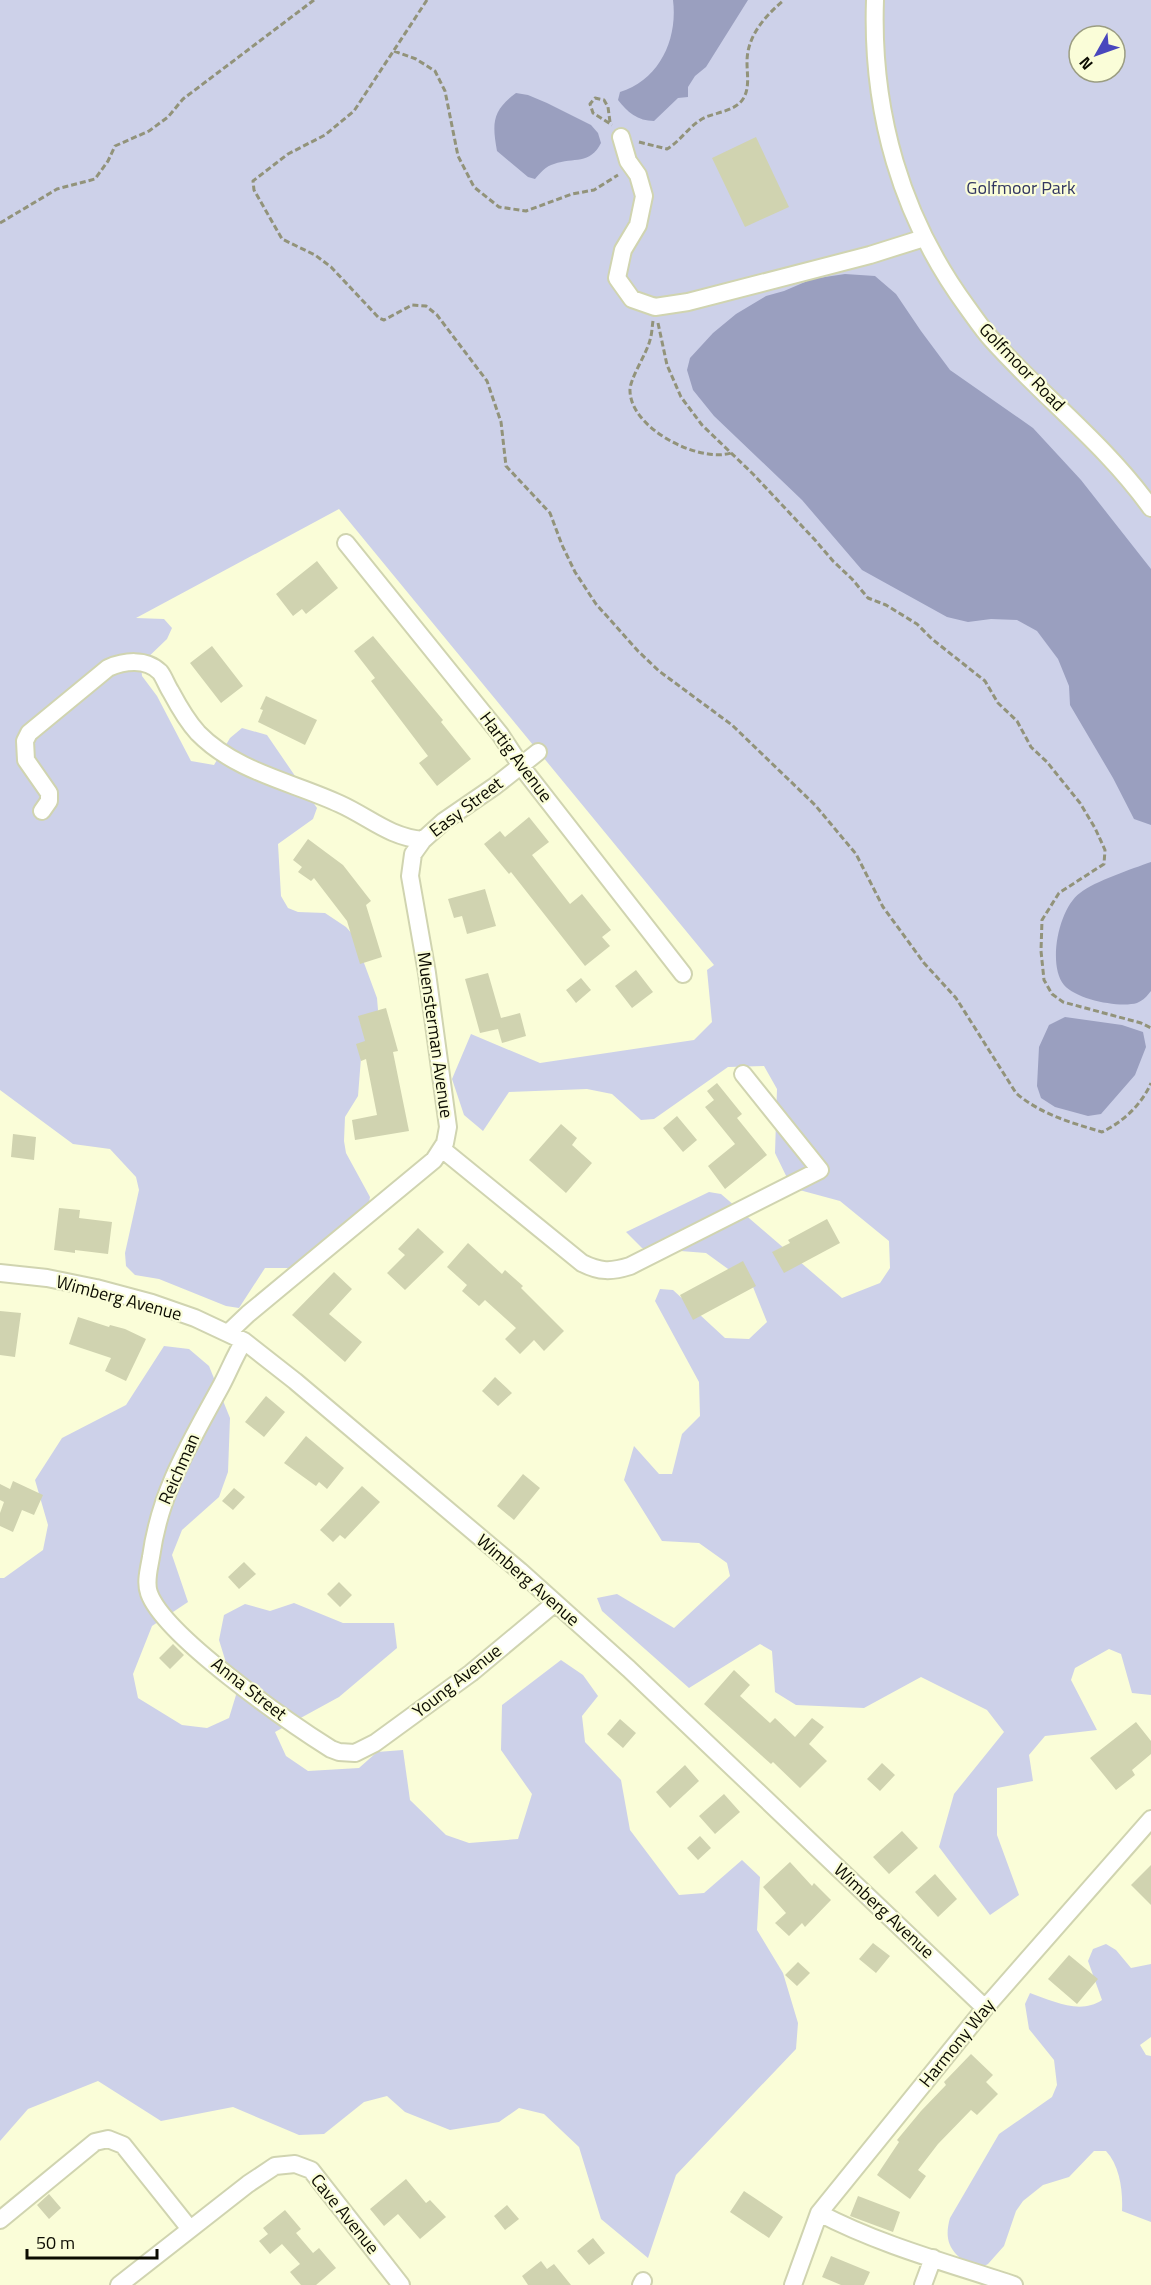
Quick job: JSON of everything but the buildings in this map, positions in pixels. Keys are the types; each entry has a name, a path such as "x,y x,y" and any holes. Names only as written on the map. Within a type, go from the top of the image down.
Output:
{"street":[{"name":"Golfmoor Road","path":"875,0 875,67 879,99 903,188 924,238 950,283 991,339 1106,454 1151,508"},
{"path":"621,137 628,161 638,175 644,196 638,225 623,250 616,278 632,299 655,307 699,299 870,255 924,238"},
{"name":"Hartig Avenue","path":"346,543 500,734 520,766 683,974"},
{"path":"42,811 49,801 49,793 26,760 24,741 29,733 108,668 121,663 135,662 148,665 160,672 183,714 218,750 273,778 341,804 396,836 423,840"},
{"name":"Easy Street","path":"423,840 444,821 495,786 538,752"},
{"name":"Muensterman Avenue","path":"423,840 413,854 410,876 427,974 448,1127 442,1149"},
{"path":"228,1332 434,1160 442,1149 582,1263 594,1269 607,1271 630,1266 820,1170 743,1074"},
{"name":"Wimberg Avenue","path":"0,1273 47,1278 152,1303 228,1332 244,1341 435,1498 555,1603 646,1686 985,2008"},
{"name":"Reichman","path":"156,1605 147,1584 154,1535 160,1513 177,1466 244,1341"},
{"name":"Young Avenue","path":"355,1753 375,1743 471,1672 555,1603"},
{"name":"Anna Street","path":"156,1605 189,1641 240,1684 331,1749 355,1753"},
{"name":"Harmony Way","path":"793,2285 819,2213 985,2008 1151,1819"},
{"path":"0,2220 95,2142 115,2141 123,2145 190,2229 119,2285"},
{"name":"Cave Avenue","path":"190,2229 275,2166 286,2163 304,2166 310,2170 401,2285"},
{"path":"819,2213 845,2227 1014,2285"},
{"path":"924,2285 933,2258"}],"path":[{"path":"0,223 57,189 95,179 115,146 149,131 168,117 183,99 314,0"},
{"path":"427,0 354,111 325,135 288,154 253,181 254,190 278,234 282,239 315,255 331,267 379,318 384,320 412,305 426,306 436,315 487,381 501,422 506,466 550,513 575,572 596,604 659,671 732,724 815,805 856,854 883,907 924,963 956,998 1016,1093 1028,1103 1048,1113 1068,1122 1102,1132 1113,1127 1145,1097 1151,1083"},
{"path":"610,122 609,107 604,100 596,98 590,104 593,113 610,122 621,137 667,149 678,143 694,123 726,111 742,102 747,89 747,59 751,41 764,17 784,0"},
{"path":"394,51 416,59 435,71 445,91 458,156 474,187 499,207 526,212 572,194 594,190 621,173 628,161"},
{"path":"655,307 650,340 630,390 636,411 652,429 679,445 702,454 731,453"},
{"path":"655,307 667,365 681,397 702,425 815,540 868,598 886,605 917,624 985,681 998,703 1017,721 1031,747 1047,762 1080,803 1105,850 1104,864 1059,893 1042,920 1041,951 1044,980 1052,994 1063,1002 1141,1023 1151,1028"}],"green space":[{"name":"Golfmoor Park","path":"0,0 1151,0 1151,1695 1132,1693 1121,1654 1109,1649 1075,1668 1071,1680 1097,1730 1045,1736 1029,1755 1033,1781 997,1788 997,1835 1019,1895 990,1915 939,1847 954,1794 1004,1732 987,1710 921,1677 864,1708 796,1705 775,1692 772,1651 760,1644 689,1688 602,1611 597,1598 617,1594 674,1628 730,1576 727,1563 699,1543 662,1541 624,1480 634,1446 659,1474 672,1474 682,1434 700,1416 699,1382 655,1301 660,1289 673,1290 725,1338 749,1339 767,1322 753,1287 706,1253 642,1248 626,1232 709,1192 721,1194 842,1298 880,1283 890,1268 889,1241 840,1201 792,1188 775,1153 777,1089 764,1066 728,1067 654,1119 641,1120 612,1094 587,1089 509,1092 483,1131 464,1115 452,1079 471,1034 540,1063 694,1040 712,1022 707,970 714,965 339,509 136,618 164,619 172,628 167,639 141,664 142,676 157,696 191,761 214,765 230,738 242,728 267,735 317,808 313,819 278,844 281,896 288,908 298,912 325,913 346,927 354,936 377,998 378,1010 361,1058 358,1096 345,1117 346,1153 370,1197 368,1209 315,1257 291,1268 265,1268 239,1308 226,1306 159,1279 135,1275 126,1266 125,1253 139,1190 136,1177 110,1149 73,1144 0,1090"},
{"path":"164,1346 189,1349 209,1366 230,1418 228,1472 219,1497 182,1530 172,1555 188,1602 152,1626 133,1674 138,1698 182,1725 207,1728 229,1718 236,1695 219,1640 224,1615 245,1604 270,1611 294,1603 343,1623 394,1623 397,1648 339,1697 275,1732 286,1756 308,1771 359,1768 377,1752 403,1750 410,1800 446,1835 469,1843 518,1839 532,1794 501,1750 502,1705 561,1660 583,1675 598,1696 582,1716 585,1742 621,1780 630,1830 679,1895 704,1893 742,1860 760,1877 757,1930 783,1973 798,2023 796,2049 676,2175 648,2258 601,2219 579,2147 544,2114 519,2108 499,2122 450,2130 405,2112 387,2096 364,2102 324,2134 299,2135 233,2107 161,2121 98,2081 28,2109 0,2141 0,1578 4,1578 43,1550 48,1525 35,1480 62,1438 126,1405"},
{"path":"1106,1944 1116,1950 1131,1968 1151,1964 1151,2037 1140,2045 1146,2055 1151,2056 1151,2222 1122,2211 1121,2187 1115,2164 1106,2151 1094,2151 1069,2177 1043,2185 1023,2201 1016,2211 1004,2246 988,2264 976,2270 956,2254 949,2243 950,2218 999,2134 1052,2097 1057,2085 1054,2060 1029,2029 1025,2004 1030,1993 1057,2003 1076,2006 1094,2004 1102,2000 1088,1961 1093,1949"}],"shaded area":[{"path":"673,0 748,0 706,67 695,76 688,87 688,97 678,98 654,121 643,119 633,115 621,104 618,100 620,92 645,78 663,57 672,30"},
{"path":"516,93 547,103 591,125 598,133 601,143 597,150 592,155 581,159 551,165 535,179 528,177 497,151 495,141 494,125 498,112"},
{"path":"845,274 875,276 896,294 950,370 1033,428 1081,480 1151,569 1151,825 1134,819 1070,705 1069,686 1058,659 1037,631 1017,620 991,619 968,622 947,617 862,570 802,500 714,416 693,390 687,370 690,358 713,333 736,314 766,296 812,279"},
{"path":"1151,862 1151,991 1137,1003 1130,1004 1099,1002 1078,995 1064,985 1056,964 1058,937 1066,911 1080,893 1095,884"},
{"path":"1065,1017 1122,1025 1143,1032 1146,1047 1135,1075 1101,1114 1088,1116 1055,1107 1041,1098 1037,1086 1039,1047 1049,1025"}]}
